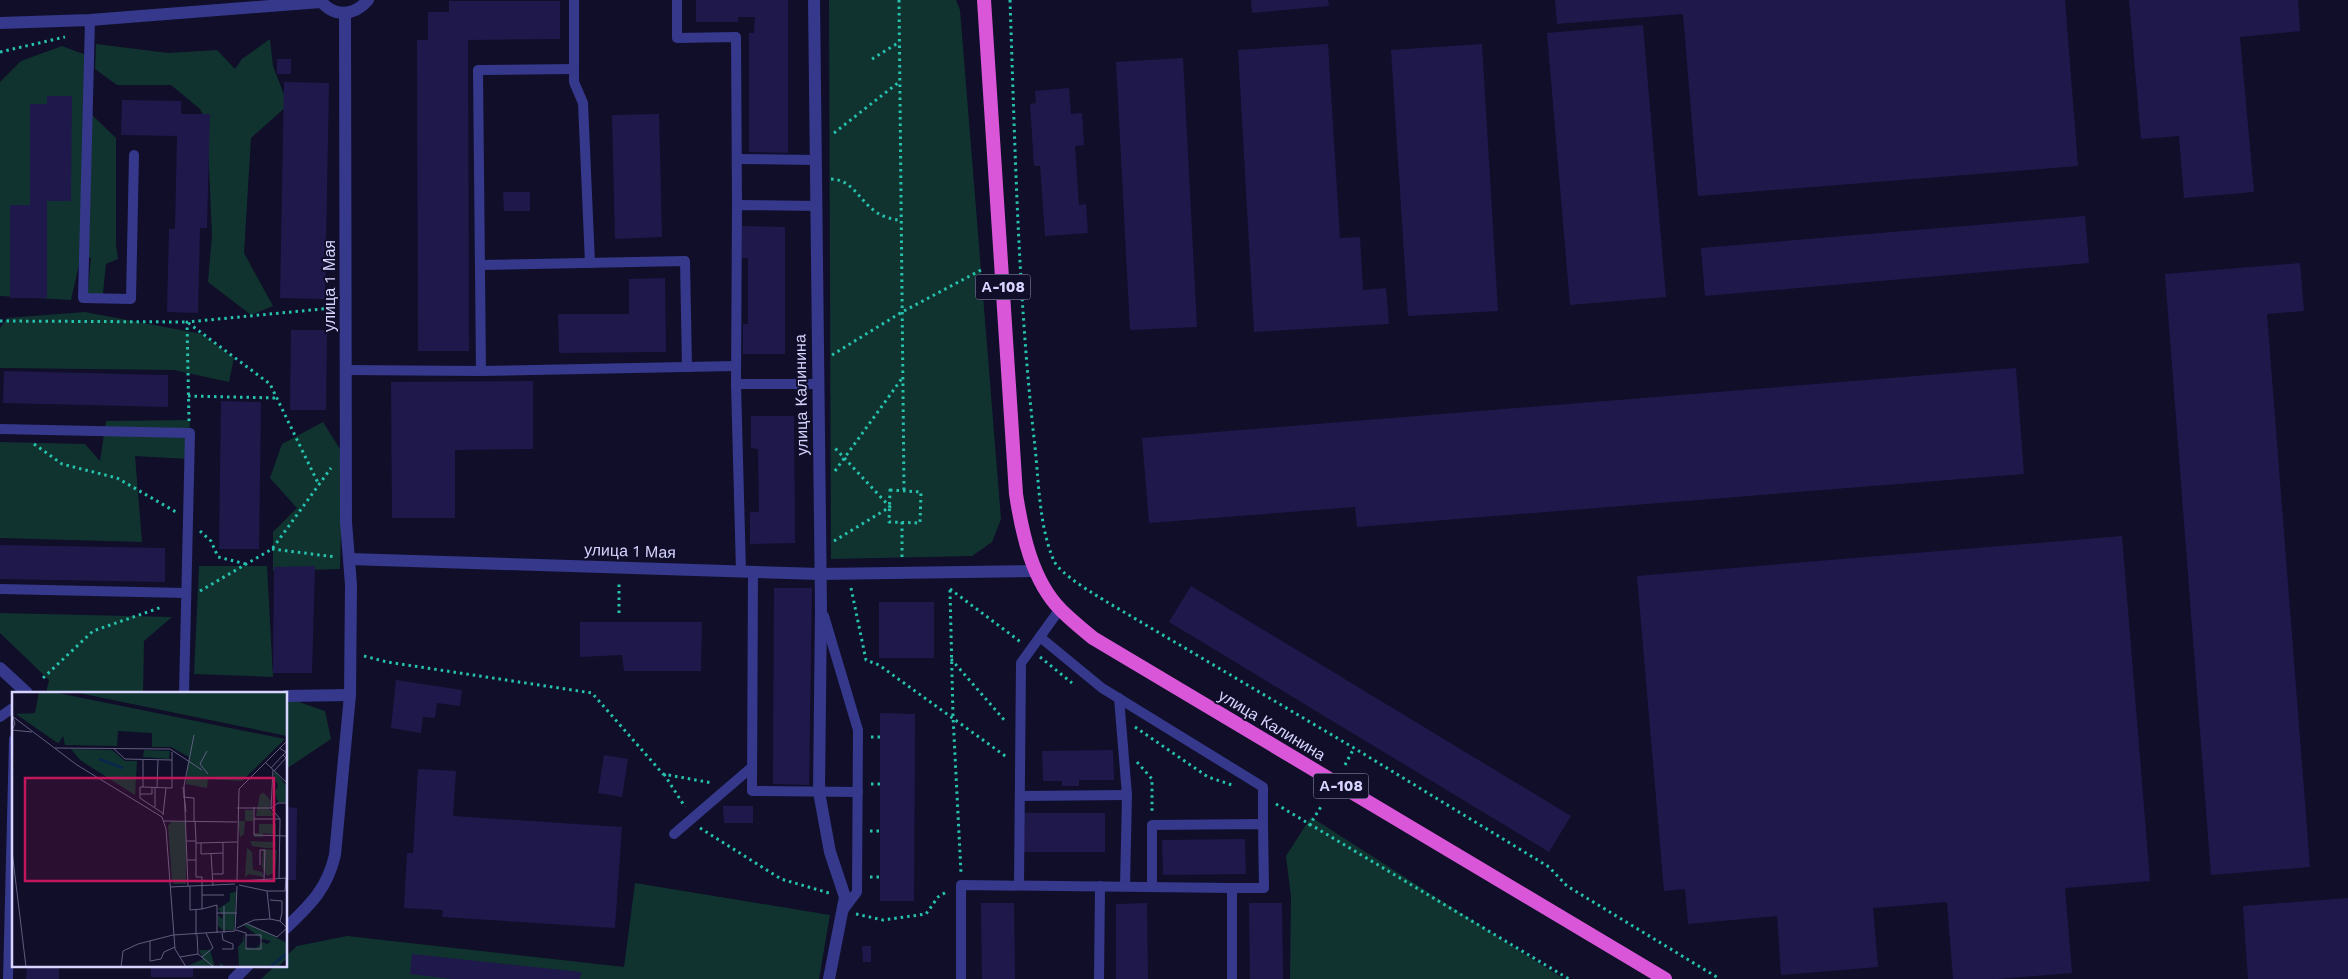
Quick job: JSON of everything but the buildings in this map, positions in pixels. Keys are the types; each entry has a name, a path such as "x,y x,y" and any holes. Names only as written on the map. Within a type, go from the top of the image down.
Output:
{"highway":[{"name":"улица Калинина","path":"984,0 1016,494 1023,534 1035,571 1060,609 1093,638 1665,979"}],"street":[{"path":"0,23 90,20 321,1 336,12 345,14 354,12 368,0"},
{"name":"улица Калинина","path":"814,0 821,608 819,792 830,852 845,897"},
{"name":"улица 1 Мая","path":"288,926 321,891 330,876 335,855 350,695 351,586 346,522 345,14"},
{"name":"улица 1 Мая","path":"349,559 820,574"},
{"path":"820,574 1035,571"},
{"path":"0,668 26,692"},
{"path":"288,696 350,695"},
{"path":"829,979 845,897"},
{"path":"234,979 247,966"}],"lane":[{"path":"574,0 574,82 583,102 590,263"},
{"path":"677,0 678,38 736,37 736,384 747,571 752,791 858,792"},
{"path":"90,20 83,298 130,299 134,155"},
{"path":"481,371 478,70 574,69"},
{"path":"737,159 816,160"},
{"path":"737,205 817,206"},
{"path":"480,265 685,261 687,367"},
{"path":"345,370 481,371 736,366"},
{"path":"736,384 819,384"},
{"path":"0,429 190,433 184,692"},
{"path":"0,589 186,593"},
{"path":"821,608 858,730 857,892 842,912"},
{"path":"1019,885 1021,663 1060,609"},
{"path":"961,979 962,885 1264,888 1264,787 1102,688 1040,637"},
{"path":"1119,698 1127,795 1125,886"},
{"path":"0,717 12,708"},
{"path":"674,834 752,767"},
{"path":"1020,796 1127,795"},
{"path":"8,979 12,819"},
{"path":"1152,887 1152,824 1263,824"},
{"path":"1099,979 1100,886"},
{"path":"1232,888 1232,979"}],"path":[{"path":"898,0 904,490"},
{"path":"1010,0 1020,271 1028,382 1044,523 1054,562 1077,583 1107,602 1354,748 1548,867 1567,886 1720,979"},
{"path":"872,59 899,43"},
{"path":"834,133 899,82"},
{"path":"828,179 841,179 847,183 878,215 887,219 901,220"},
{"path":"829,357 902,312 983,269"},
{"path":"0,321 187,322 340,307"},
{"path":"187,322 190,433"},
{"path":"187,322 270,384 318,486"},
{"path":"830,477 903,377"},
{"path":"188,396 277,398"},
{"path":"15,429 62,464 117,478 169,506 211,541 218,558 246,564"},
{"path":"830,442 890,507"},
{"path":"890,490 904,490 921,492 920,523 889,522 890,490"},
{"path":"831,542 890,507"},
{"path":"902,522 902,564"},
{"path":"272,549 349,559"},
{"path":"619,583 619,613"},
{"path":"851,588 866,660 879,665 953,716 1009,759"},
{"path":"842,912 883,920 926,914 938,897 962,885 953,716 950,589 1031,648 1053,670 1075,685"},
{"path":"351,652 381,661 592,693 663,774 702,832 781,879 845,897"},
{"path":"951,659 1008,724"},
{"path":"1121,717 1208,777 1236,786"},
{"path":"1344,765 1354,748"},
{"path":"663,774 729,787"},
{"path":"1263,796 1310,826 1569,979"},
{"path":"1310,826 1322,805"}],"green space":[{"path":"829,0 956,0 960,10 1001,519 992,542 972,556 831,559"},
{"path":"270,39 273,66 288,105 251,138 244,253 273,306 251,315 208,282 212,235 207,122 200,109 171,85 117,85 95,69 96,44 168,53 217,50 235,69 242,59"},
{"path":"62,46 86,55 92,115 116,138 116,245 118,259 106,264 102,303 87,300 91,258 81,256 71,300 0,296 0,82 21,61"},
{"path":"85,312 202,334 234,358 229,382 174,370 0,368 0,328 7,318"},
{"path":"190,420 188,459 135,456 142,542 0,538 0,442 85,444 100,461 106,421"},
{"path":"323,422 343,454 340,569 273,571 273,532 297,508 270,478 282,444"},
{"path":"199,566 267,566 273,677 194,674"},
{"path":"0,613 172,617 144,641 143,692 46,692 49,680 0,633"},
{"path":"288,701 299,702 325,711 331,739 288,768"},
{"path":"1311,817 1564,979 1290,979 1291,897 1286,856"},
{"path":"635,883 830,915 819,979 261,979 275,966 288,966 288,954 297,946 347,936 624,967"}]}
